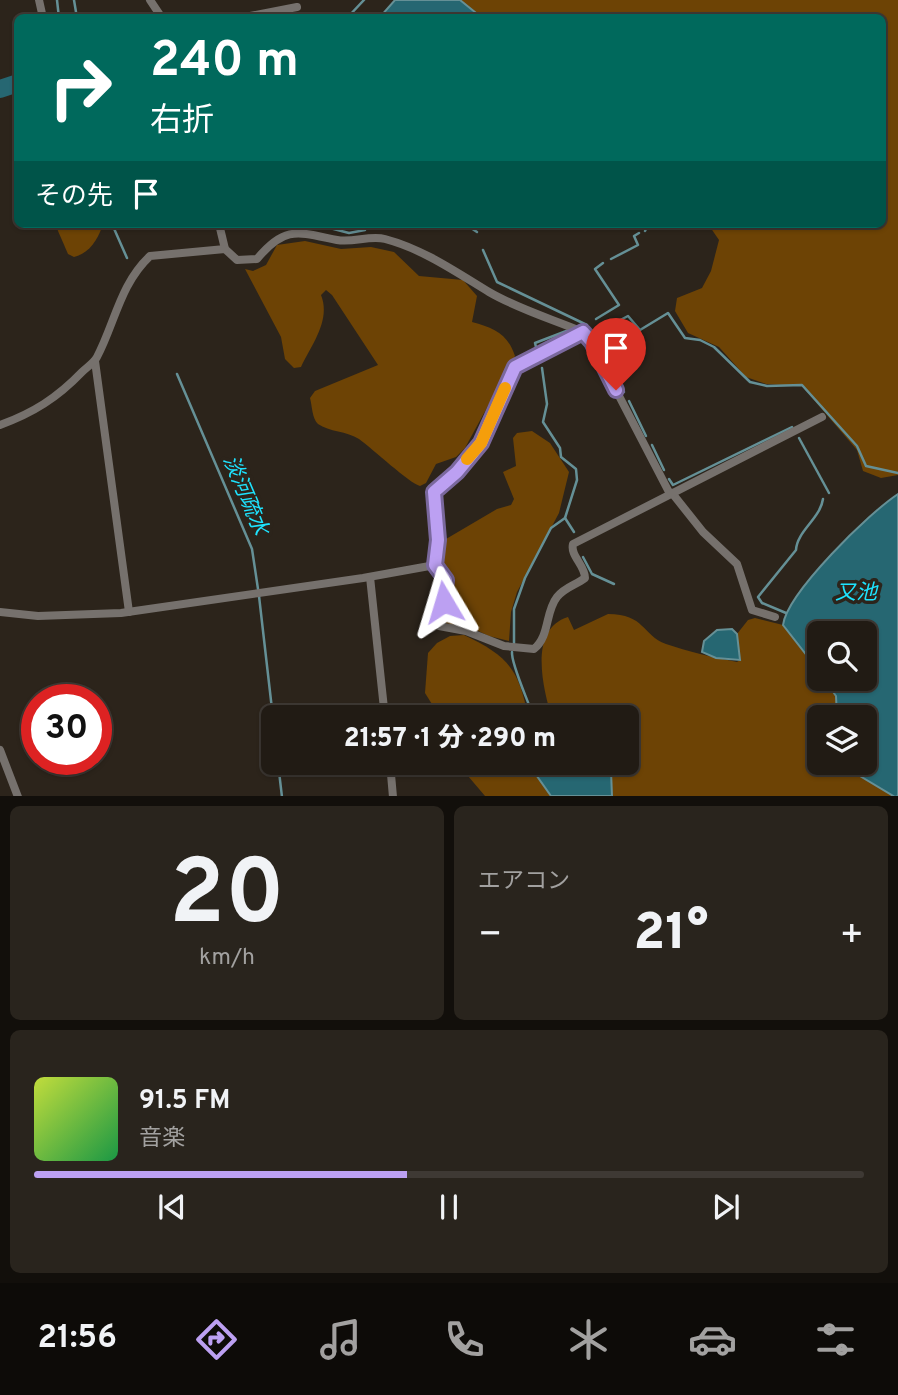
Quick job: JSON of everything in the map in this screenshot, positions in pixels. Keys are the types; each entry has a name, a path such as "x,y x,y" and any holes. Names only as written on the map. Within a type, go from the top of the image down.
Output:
{"street":[{"path":"259,14 297,6"},
{"path":"220,228 225,249 237,260 257,259 272,240 284,235 318,234 351,242 382,238 420,252 491,293 583,332 592,342 671,494 737,564 751,609 775,617"},
{"path":"0,425 30,414 61,394 95,361 115,309 142,263 150,256 225,249"},
{"path":"435,565 438,540 434,492 457,472 481,443 515,367 583,332"},
{"path":"95,361 129,612"},
{"path":"435,565 443,573 446,585 437,622 439,626 466,631 504,646 534,649 543,635 551,607 558,596 586,578 585,571 572,550 573,544 822,417"},
{"path":"0,612 38,616 129,612 435,565"},
{"path":"370,577 384,705"},
{"path":"0,750 18,796"},
{"path":"391,775 393,796"}],"shaded area":[{"path":"460,0 898,0 898,475 881,478 863,471 857,450 802,386 766,384 746,377 719,347 688,333 675,311 677,298 702,288 711,271 719,240 711,228 886,228 886,14 476,14"},
{"path":"57,228 102,228 92,246 84,253 74,257 68,254"},
{"path":"305,241 341,249 371,247 394,252 419,276 463,280 477,296 472,322 499,333 512,348 515,356 465,448 456,457 436,464 426,483 420,486 359,439 322,427 314,419 310,398 315,391 378,365 326,290 321,295 324,314 322,323 301,367 294,368 285,359 281,337 245,269 253,271 266,265 277,245"},
{"path":"532,431 550,443 569,472 559,513 517,592 511,612 509,641 489,636 461,623 445,626 454,592 451,577 441,559 446,539 497,509 511,505 514,499 503,472 516,466 513,438 517,433"},
{"path":"608,614 620,615 636,621 652,636 666,644 737,662 740,660 737,634 748,620 755,618 783,625 807,654 807,691 832,691 836,696 836,705 807,705 807,775 858,775 895,796 612,796 611,775 639,775 639,705 548,705 542,661 547,634 555,624 568,617 574,630"},
{"path":"464,635 501,658 515,675 525,705 432,705 425,693 428,653 437,643 450,636"},
{"path":"536,775 551,796 485,796 468,776"}],"water":[{"path":"395,0 460,0 477,14 383,14"},
{"name":"又池","path":"898,494 898,796 893,796 858,775 877,775 877,705 836,705 832,691 877,691 877,621 807,621 807,656 783,625 788,611 814,574 869,518"},
{"path":"732,629 737,634 740,660 716,658 702,652 704,641 717,630"},
{"path":"536,775 611,775 612,796 551,796"}],"waterway":[{"name":"淡河疏水","path":"57,0 59,14"},
{"path":"74,0 76,14"},
{"path":"351,14 364,0"},
{"path":"0,89 14,84"},
{"name":"淡河疏水","path":"114,228 127,258"},
{"path":"330,228 349,233 365,230"},
{"path":"471,228 477,232"},
{"path":"611,259 638,245 634,236 639,233"},
{"path":"483,250 497,282 587,325"},
{"path":"596,319 619,305 595,269 603,263"},
{"path":"603,329 628,316 640,330 668,313 685,338 700,340 714,347 750,382 767,386 802,385 857,446 866,466 898,473"},
{"path":"536,347 535,343 569,330"},
{"path":"593,334 618,374 618,382 624,392"},
{"path":"514,643 514,609 525,578 551,528 565,518 577,480 576,469 561,457 560,448 543,422 547,404 542,368"},
{"name":"淡河疏水","path":"177,374 252,549 258,589"},
{"path":"629,401 646,436"},
{"path":"669,479 673,485 792,427"},
{"path":"799,438 829,493"},
{"path":"652,445 664,470"},
{"path":"786,613 762,603 758,597 796,550 800,537 818,513 823,499"},
{"path":"565,518 574,532"},
{"path":"583,557 592,574 614,584"},
{"name":"淡河疏水","path":"259,596 272,705"},
{"path":"512,652 529,705"},
{"name":"淡河疏水","path":"279,775 282,796"}],"slow traffic":[{"path":"467,459 481,443 505,388"}],"route":[{"path":"444,602 446,580 435,565 438,540 434,492 457,472 481,443 515,367 583,332 592,342 616,390"}]}
